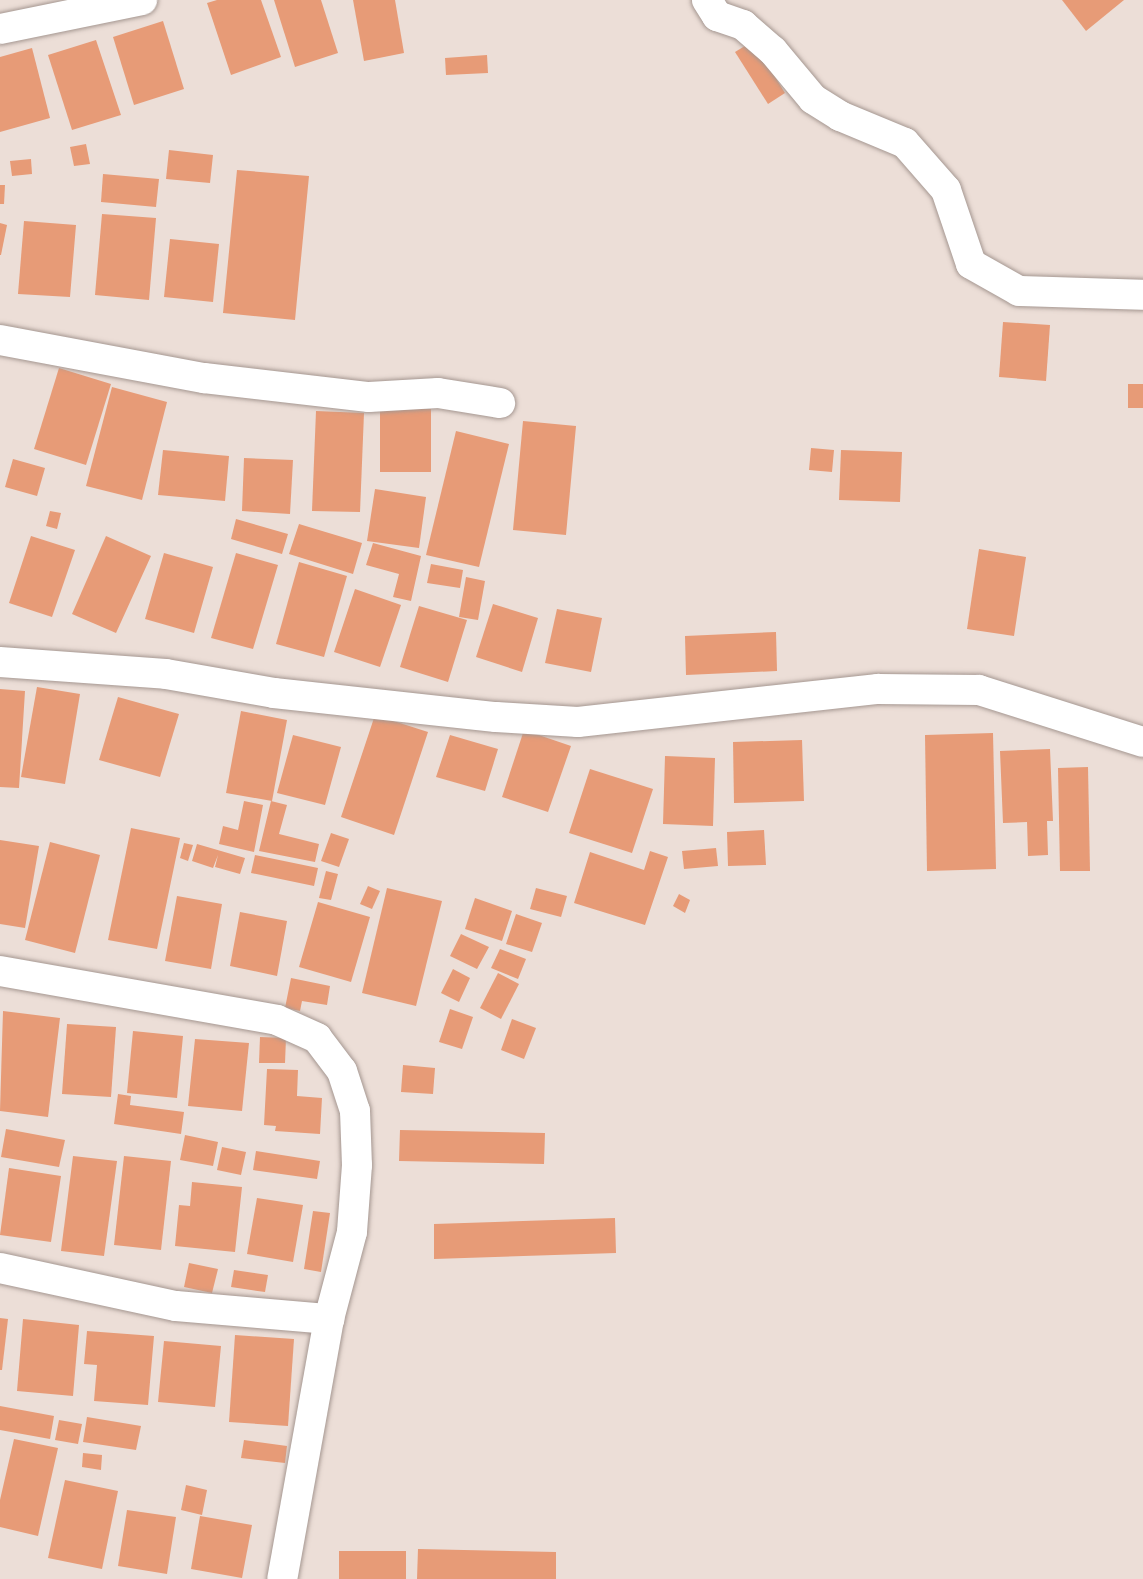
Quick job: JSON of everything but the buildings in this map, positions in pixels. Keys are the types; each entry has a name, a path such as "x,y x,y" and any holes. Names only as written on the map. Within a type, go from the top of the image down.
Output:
{"street":[{"path":"0,29 142,0"},
{"path":"706,0 717,16 743,25 773,51 813,99 840,116 905,143 946,190 971,264 1019,291 1143,295"},
{"path":"0,340 204,378 369,397 438,393 500,403"},
{"path":"0,662 166,674 274,693 496,717 578,722 878,689 979,690 1143,741"},
{"path":"0,971 277,1020 317,1038 342,1071 355,1111 357,1152 352,1232 329,1320 282,1579"},
{"path":"0,1268 176,1306 329,1320"}]}
